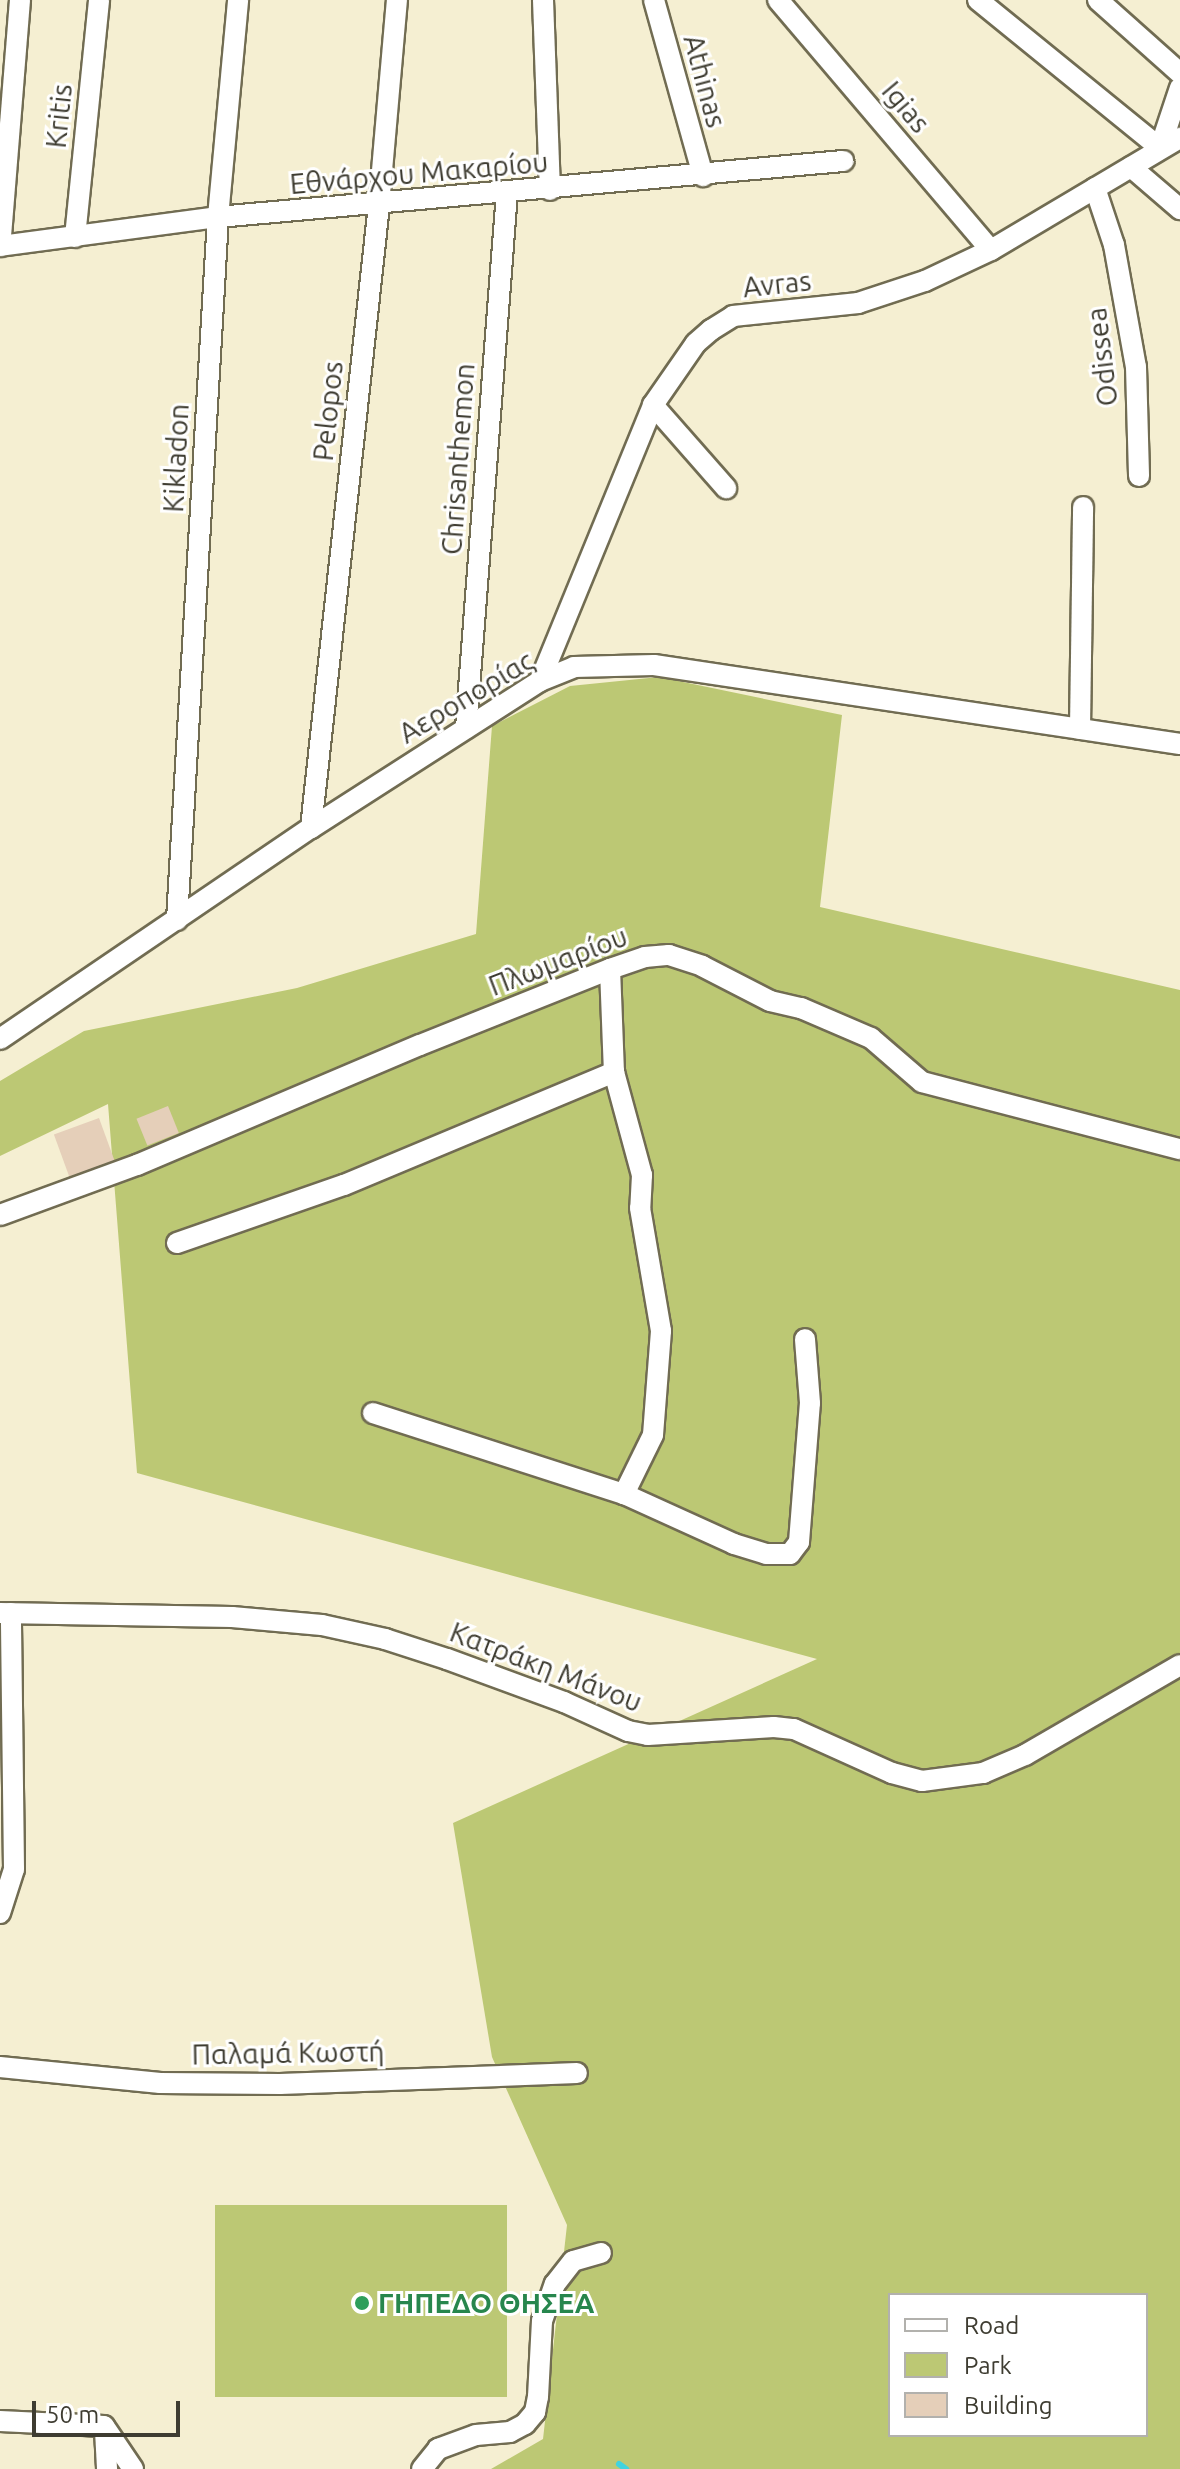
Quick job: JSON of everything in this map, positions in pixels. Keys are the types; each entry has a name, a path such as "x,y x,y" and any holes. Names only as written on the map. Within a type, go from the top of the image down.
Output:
{"street":[{"path":"0,246 20,0"},
{"name":"Kritis","path":"75,237 99,0"},
{"name":"Kikladon","path":"177,920 218,217 238,0"},
{"name":"Pelopos","path":"311,828 379,205 397,0"},
{"path":"543,0 550,190"},
{"name":"Athinas","path":"654,0 703,176"},
{"name":"Igias","path":"778,0 991,250"},
{"path":"978,0 1160,148 1180,88"},
{"path":"1098,0 1180,73"},
{"name":"Avras","path":"540,681 653,405 696,343 733,316 858,303 925,281 991,250 1180,138"},
{"name":"Εθνάρχου Μακαρίου","path":"0,246 218,217 550,190 843,161"},
{"path":"1131,167 1180,209"},
{"name":"Odissea","path":"1095,188 1114,245 1136,367 1139,476"},
{"name":"Chrisanthemon","path":"466,728 507,193"},
{"path":"653,405 726,488"},
{"path":"1080,729 1083,507"},
{"name":"Αεροπορίας","path":"0,1039 311,828 540,681 574,667 654,665 1180,744"},
{"name":"Πλωμαρίου","path":"0,1215 137,1165 420,1045 610,969 645,957 669,955 702,966 770,1001 801,1008 871,1038 922,1082 1180,1149"},
{"path":"610,969 614,1072 642,1175 640,1208 661,1331 653,1435 624,1494"},
{"path":"177,1243 344,1185 614,1072"},
{"path":"373,1413 624,1494 734,1544 766,1554 790,1554 799,1542 810,1403 805,1339"},
{"path":"0,1913 6,1905 14,1869 6,1613"},
{"name":"Κατράκη Μάνου","path":"6,1613 232,1617 322,1625 385,1639 447,1659 564,1702 628,1731 648,1735 763,1727 794,1729 892,1773 922,1781 983,1773 1025,1755 1180,1665"},
{"name":"Παλαμά Κωστή","path":"0,2067 160,2083 280,2084 577,2073"},
{"path":"422,2469 438,2449 476,2435 510,2432 525,2424 535,2412 542,2321 555,2284 573,2261 601,2253"},
{"path":"0,2421 104,2426"},
{"path":"104,2426 107,2469"},
{"path":"104,2426 133,2469"}],"green space":[{"path":"659,677 842,715 820,907 1180,990 1180,2469 491,2469 543,2439 567,2225 492,2057 453,1823 817,1659 137,1473 108,1104 0,1156 0,1081 84,1031 297,988 476,934 492,726 570,686"},
{"name":"ΓΗΠΕΔΟ ΘΗΣΕΑ","path":"215,2205 507,2205 507,2397 215,2397"}],"building":[{"path":"168,1106 179,1133 147,1146 136,1119"},
{"path":"99,1118 114,1160 69,1177 54,1134"}],"waterway":[{"path":"619,2464 626,2469"}],"place":[{"name":"ΓΗΠΕΔΟ ΘΗΣΕΑ","path":"362,2303"}]}
